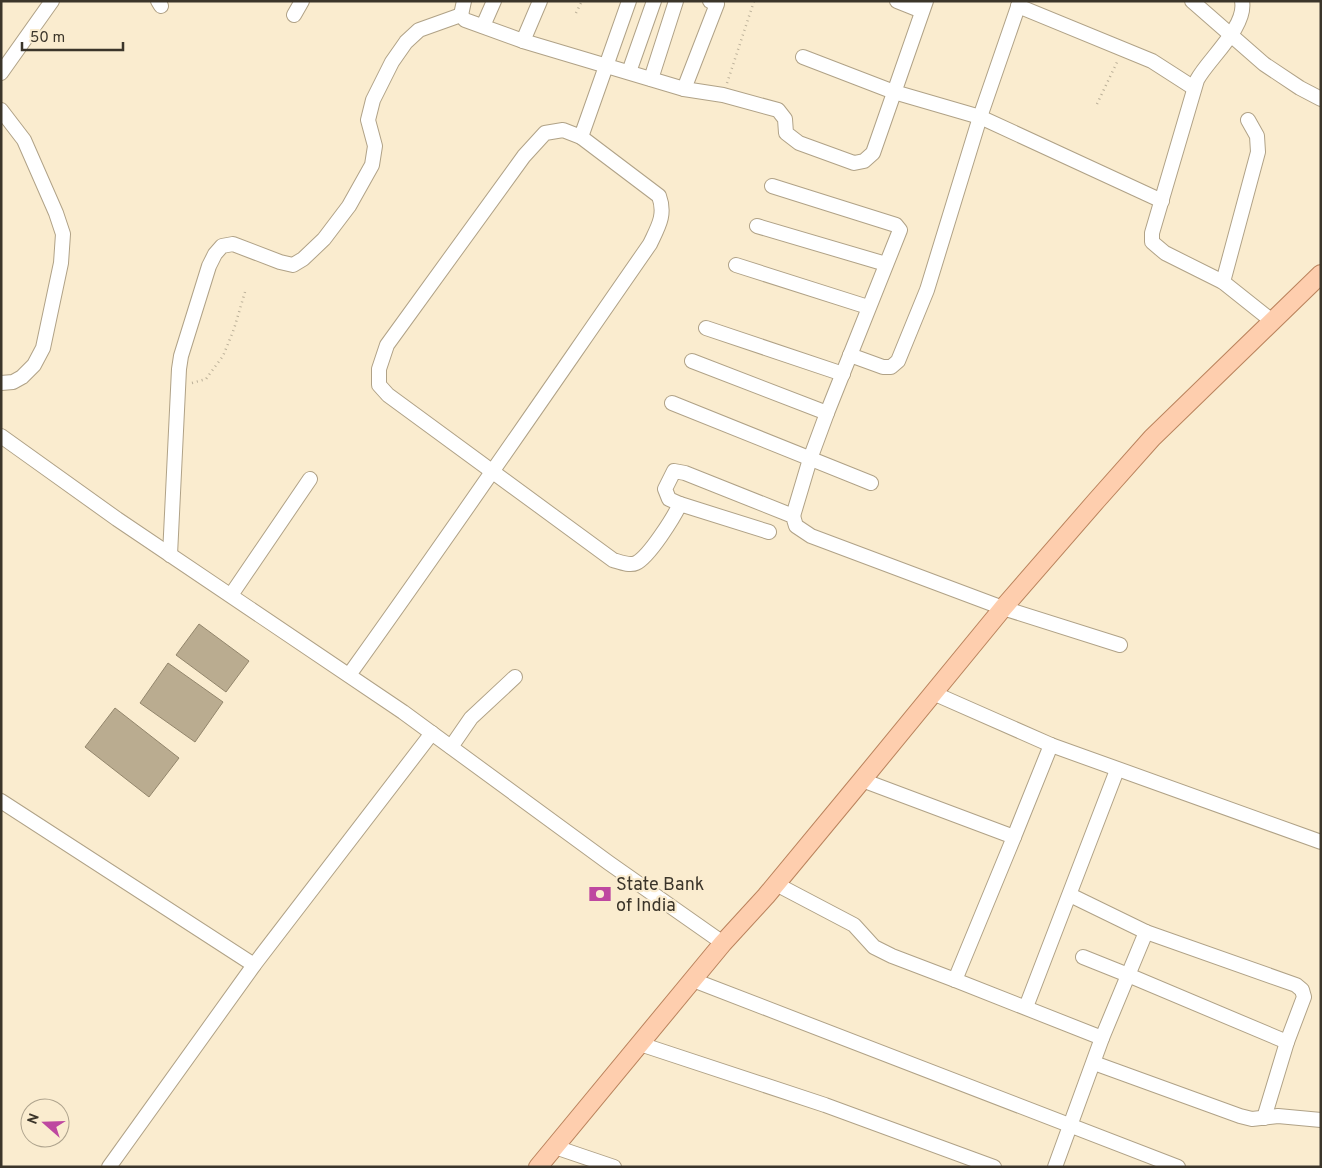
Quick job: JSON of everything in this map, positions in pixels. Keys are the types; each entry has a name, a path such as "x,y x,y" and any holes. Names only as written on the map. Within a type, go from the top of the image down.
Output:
{"main road":[{"path":"538,1167 723,943 776,884 1003,608 1152,438 1321,274"}],"street":[{"path":"1,73 52,1"},
{"path":"294,16 302,1"},
{"path":"483,26 494,1"},
{"path":"523,41 540,1"},
{"path":"581,137 629,1"},
{"path":"630,72 654,1"},
{"path":"651,79 676,1"},
{"path":"170,556 181,356 210,266 222,246 232,244 280,262 294,265 324,239 349,206 372,165 375,146 368,120 373,100 392,62 406,42 420,30 463,8 465,20 523,41 684,89 723,95 778,110 785,119 786,133 790,137 799,143 854,163 864,162 873,153 924,6 897,1"},
{"path":"1192,1 1264,64 1310,93"},
{"path":"1242,1 1243,6 1239,21 1202,70 1194,88 1152,233 1152,242 1165,253 1223,282 1272,321"},
{"path":"684,89 715,2"},
{"path":"850,355 883,367 891,367 898,361 927,290 980,118 1019,4 1152,61 1194,88"},
{"path":"803,57 894,92 980,118 1162,201"},
{"path":"1,110 24,140 56,213 63,234 61,262 43,348 34,365 22,377 14,382 1,383"},
{"path":"1223,282 1258,152 1257,136 1248,120"},
{"path":"349,675 432,559 492,471 650,244 661,221 663,206 659,196 581,137 562,130 546,133 524,156 387,345 379,369 379,385 388,395 492,471 614,560 635,564 645,557 675,516 680,504"},
{"path":"772,186 896,225 900,230 868,307 810,459 793,516 796,526 811,536 1003,608 1120,645"},
{"path":"757,226 886,264"},
{"path":"736,265 868,307"},
{"path":"706,328 843,374"},
{"path":"692,361 827,413"},
{"path":"672,403 871,483"},
{"path":"1,436 170,556 349,675 723,943"},
{"path":"769,532 669,499 665,489 674,471 685,473 793,516"},
{"path":"231,595 310,479"},
{"path":"451,747 471,718 515,677"},
{"path":"933,693 1051,746 1321,842"},
{"path":"109,1167 254,965 432,734"},
{"path":"955,980 1051,746"},
{"path":"1026,1007 1118,770"},
{"path":"862,780 1014,837"},
{"path":"1,801 254,965"},
{"path":"776,884 854,925 874,947 892,956 1102,1038"},
{"path":"1070,895 1146,932 1296,985 1302,990 1304,997 1287,1042 1264,1118"},
{"path":"1055,1167 1102,1038 1146,932"},
{"path":"1083,957 1287,1042"},
{"path":"693,980 1178,1167"},
{"path":"640,1044 825,1105 994,1167"},
{"path":"1094,1063 1240,1116 1252,1119 1278,1116 1321,1120"},
{"path":"555,1147 614,1167"}],"path":[{"path":"576,12 582,1"},
{"path":"723,95 754,1"},
{"path":"1097,104 1123,49"},
{"path":"178,387 206,379 223,356 234,330 245,292"}],"building":[{"path":"199,624 249,661 226,692 176,655"},
{"path":"168,663 223,702 195,742 140,703"},
{"path":"115,708 179,758 149,797 85,747"}],"place":[{"name":"State Bank of India","path":"600,894"}]}
